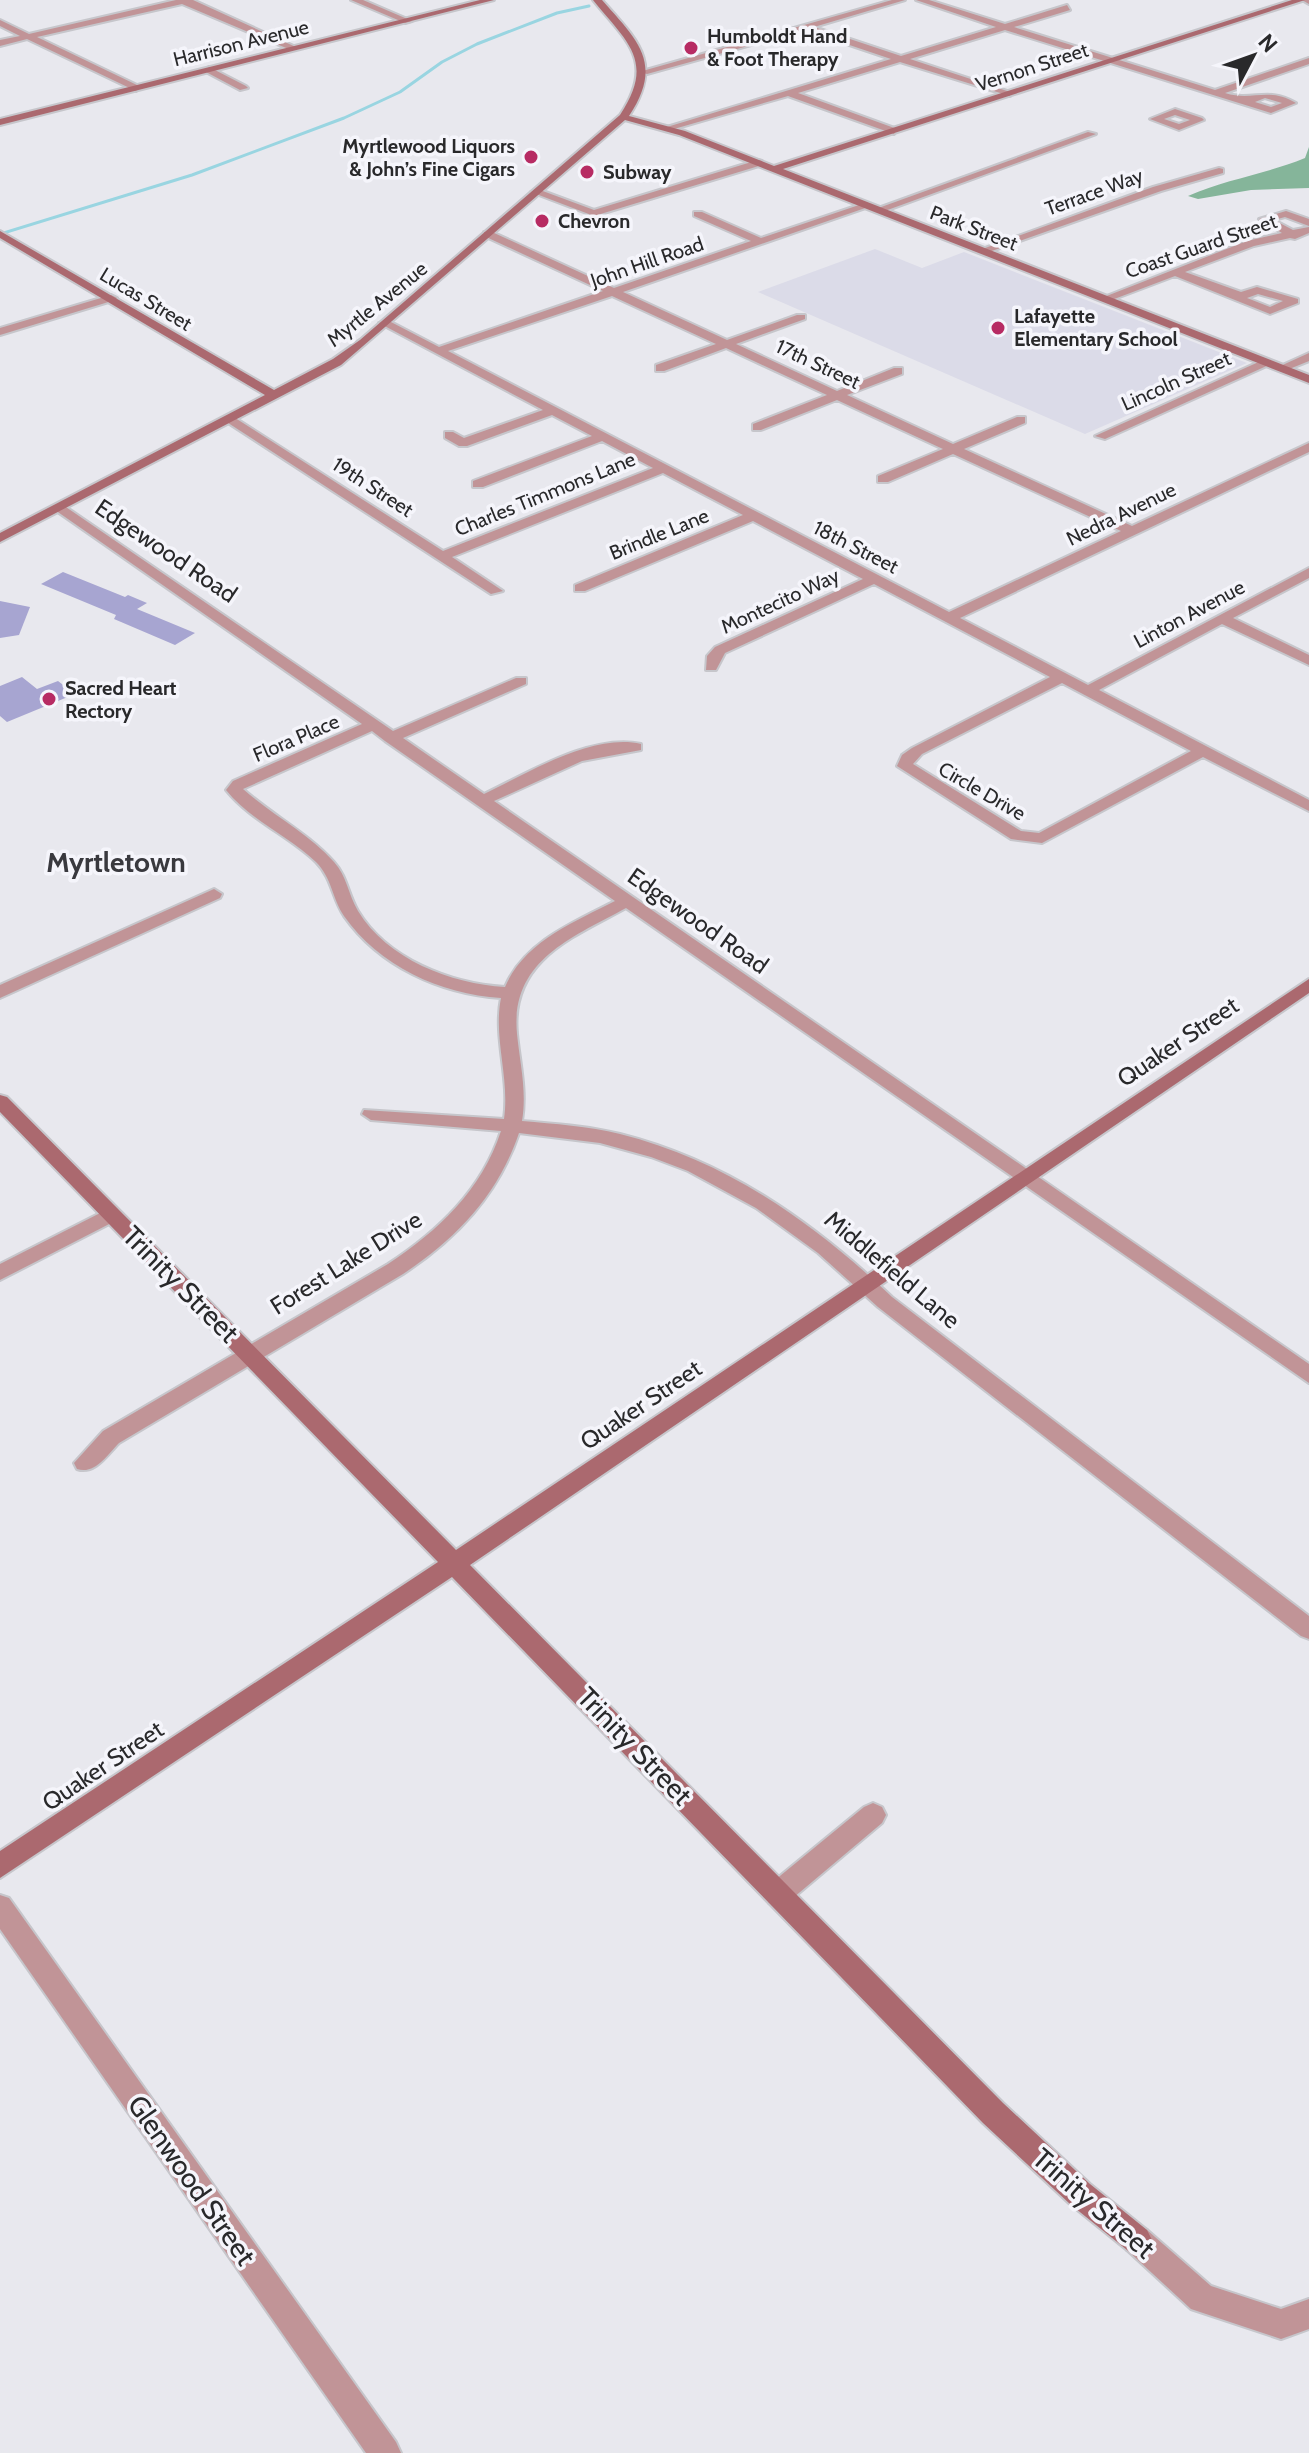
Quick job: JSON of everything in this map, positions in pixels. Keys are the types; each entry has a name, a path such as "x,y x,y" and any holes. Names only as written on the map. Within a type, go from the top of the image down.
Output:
{"street":[{"path":"0,43 184,0 294,48"},
{"path":"355,0 408,21"},
{"name":"Harrison Avenue","path":"0,122 490,0"},
{"path":"597,0 625,30 644,72 901,0"},
{"path":"920,0 1235,99 1211,107"},
{"name":"Vernon Street","path":"774,169 1305,0"},
{"path":"670,129 1067,8"},
{"path":"0,23 136,88"},
{"path":"805,27 1007,94"},
{"path":"1215,93 1309,61"},
{"path":"209,70 243,88"},
{"name":"Myrtle Avenue","path":"0,538 337,362 623,117 639,97 644,72"},
{"path":"789,93 894,131"},
{"path":"1187,116 1199,111"},
{"name":"Park Street","path":"623,117 670,129 1309,379"},
{"name":"John Hill Road","path":"438,351 1091,134"},
{"path":"536,192 594,213 758,163"},
{"name":"Terrace Way","path":"982,251 1157,189 1219,171"},
{"path":"698,214 761,242"},
{"path":"1309,223 1286,214 1264,219 1309,244"},
{"name":"Coast Guard Street","path":"1105,299 1251,243 1309,230"},
{"name":"Lucas Street","path":"0,234 274,395"},
{"name":"17th Street","path":"488,234 1131,531"},
{"path":"1175,272 1240,296"},
{"path":"0,332 111,298"},
{"path":"660,368 801,317"},
{"name":"18th Street","path":"385,323 1309,806"},
{"path":"1282,368 1309,357"},
{"name":"Lincoln Street","path":"1101,436 1267,363"},
{"path":"757,427 898,371"},
{"path":"449,435 463,443 552,411"},
{"name":"19th Street","path":"228,419 496,591"},
{"path":"883,479 1021,420"},
{"path":"478,484 602,437"},
{"name":"Nedra Avenue","path":"949,618 1309,447"},
{"name":"Charles Timmons Lane","path":"442,556 663,469"},
{"name":"Edgewood Road","path":"60,507 1309,1375"},
{"name":"Brindle Lane","path":"580,588 753,516"},
{"name":"Linton Avenue","path":"1087,691 1309,572"},
{"name":"Montecito Way","path":"711,667 714,656 720,650 874,579"},
{"path":"1223,619 1309,661"},
{"name":"Circle Drive","path":"1061,677 917,751 908,758 905,766 1017,836 1042,838 1202,751"},
{"path":"390,738 521,681"},
{"name":"Flora Place","path":"374,725 234,787 236,793 331,868 349,911 390,952 420,972 455,985 492,993 510,993"},
{"path":"482,801 592,752 615,746 636,747"},
{"path":"0,992 214,894"},
{"path":"510,993 523,969 548,945 627,901"},
{"name":"Quaker Street","path":"0,1866 1309,985"},
{"name":"Forest Lake Drive","path":"85,1463 111,1437 431,1243 465,1211 483,1188 504,1148 511,1126 515,1091 505,1012 510,993"},
{"name":"Trinity Street","path":"0,1101 1040,2159 1202,2298 1281,2324 1309,2314"},
{"name":"Middlefield Lane","path":"371,1114 511,1126 617,1140 716,1175 780,1213 849,1266 885,1302 1309,1629"},
{"path":"0,1273 112,1214"},
{"path":"778,1894 873,1815"},
{"name":"Glenwood Street","path":"0,1907 385,2453"}],"shaded area":[{"name":"Lafayette Elementary School","path":"875,249 922,268 964,252 1247,363 1085,434 758,292"}],"green space":[{"path":"1309,147 1309,188 1251,190 1198,199 1188,196 1305,158"}],"building":[{"path":"63,572 147,603 137,609 195,633 175,645 114,619 116,615 41,584"},
{"path":"0,601 30,607 19,635 0,638"},
{"name":"Sacred Heart Rectory","path":"22,677 37,689 58,681 75,694 7,722 0,716 0,686"}],"waterway":[{"path":"0,234 192,175 344,118 400,92 442,62 477,44 557,13 589,6"}],"place":[{"name":"Humboldt Hand & Foot Therapy","path":"691,48"},
{"name":"Myrtlewood Liquors & John’s Fine Cigars","path":"531,157"},
{"name":"Subway","path":"587,172"},
{"name":"Chevron","path":"542,221"},
{"name":"Lafayette Elementary School","path":"998,328"},
{"name":"Sacred Heart Rectory","path":"49,699"}],"district":[{"name":"Myrtletown","path":"116,862"}]}
